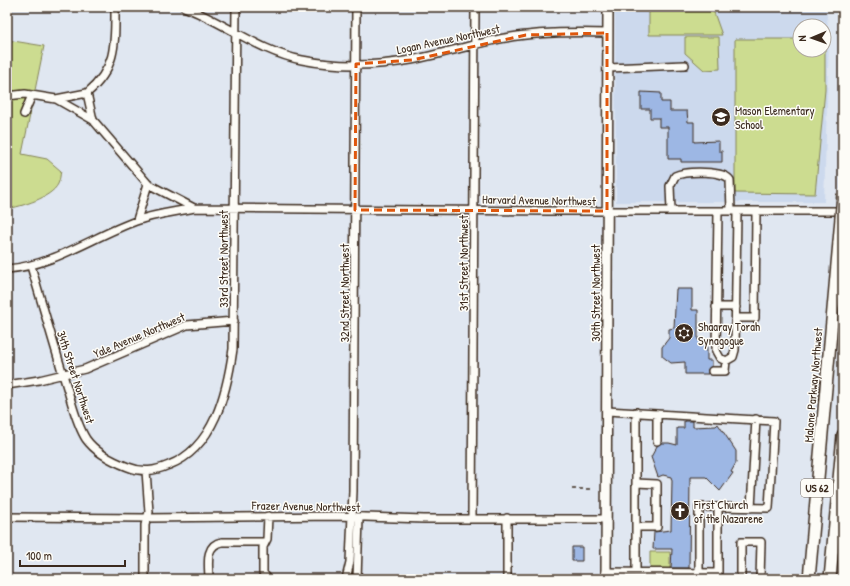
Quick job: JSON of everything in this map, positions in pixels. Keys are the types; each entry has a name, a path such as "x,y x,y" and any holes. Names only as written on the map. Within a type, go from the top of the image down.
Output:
{"highway":[{"name":"Malone Parkway Northwest","path":"809,579 843,194"},
{"name":"US 62","path":"830,579 843,435"}],"main road":[{"name":"30th Street Northwest","path":"606,575 608,7"}],"street":[{"path":"56,99 87,93 105,74 114,50 115,7"},
{"name":"Logan Avenue Northwest","path":"184,7 270,49 301,60 327,63 356,64 412,60 526,35 573,32 607,33"},
{"name":"33rd Street Northwest","path":"146,471 165,467 184,458 192,452 205,437 218,409 228,375 233,349 234,321 236,7"},
{"name":"32nd Street Northwest","path":"346,579 350,562 355,517 356,7"},
{"name":"31st Street Northwest","path":"472,518 475,7"},
{"path":"608,68 685,66"},
{"path":"87,93 93,120"},
{"path":"24,114 32,95"},
{"path":"7,96 32,95 56,99 93,120 148,184 194,208"},
{"path":"671,211 670,186 676,176 682,174 725,174 730,180 734,211 736,318 735,353 732,358 726,361"},
{"path":"137,220 148,184"},
{"path":"7,269 30,266 137,220 194,208"},
{"name":"Harvard Avenue Northwest","path":"194,208 843,212"},
{"path":"718,212 716,351 720,358 726,361"},
{"path":"736,318 755,318 756,212"},
{"name":"34th Street Northwest","path":"30,266 81,430 87,440 112,461 134,469 146,471"},
{"path":"716,307 736,307"},
{"name":"Yale Avenue Northwest","path":"7,385 63,375 100,364 187,325 234,321"},
{"path":"712,370 725,371 726,361"},
{"path":"607,411 774,421 769,508 699,507 699,573"},
{"path":"636,412 636,572"},
{"path":"657,414 657,441"},
{"path":"751,508 756,419"},
{"path":"145,579 145,524 149,512 146,471"},
{"path":"636,483 657,484 657,527 636,527"},
{"path":"606,575 636,572 718,573 718,507"},
{"path":"268,516 267,539 263,547 263,573 268,579"},
{"name":"Frazer Avenue Northwest","path":"7,517 147,518 268,516 605,519"},
{"path":"355,517 357,579"},
{"path":"507,518 507,579"},
{"path":"208,579 209,552 216,544 222,542 265,542"},
{"path":"741,579 741,542 761,542 760,579"}],"path":[{"path":"572,489 593,489"}],"highlighted area":[{"path":"607,33 607,211 355,210 356,64 412,60 526,35"}],"shaded area":[{"name":"Mason Elementary School","path":"615,7 826,7 827,18 792,18 792,58 828,58 824,202 616,202"}],"green space":[{"path":"649,7 712,7 722,35 649,35"},
{"path":"685,37 719,37 720,69 704,70 685,53"},
{"path":"735,39 792,39 792,58 825,58 825,90 815,194 735,193"},
{"path":"7,40 44,46 22,154 47,159 61,171 58,184 49,193 36,201 7,209"},
{"path":"650,552 670,552 670,570 650,570"}],"building":[{"name":"Mason Elementary School","path":"641,92 661,93 661,102 670,102 670,111 687,111 688,122 694,122 694,142 719,141 719,151 722,151 722,162 681,162 681,159 668,159 668,127 659,127 659,118 650,118 650,109 641,109"},
{"name":"Shaaray Torah Synagogue","path":"676,289 692,289 692,310 698,310 698,340 707,341 707,360 712,360 712,366 708,369 708,374 685,374 685,362 671,363 662,356 662,347 669,338 669,329 674,328"},
{"name":"First Church of the Nazarene","path":"684,421 693,421 693,427 716,426 718,424 736,451 736,463 731,472 733,473 720,491 706,477 690,477 689,568 671,568 672,549 653,549 654,532 671,530 672,481 671,477 663,475 658,477 651,457 657,446 661,443 677,445 677,428 684,428"},
{"path":"572,547 582,547 582,561 572,561"}],"place":[{"name":"Mason Elementary School","path":"721,117"},
{"name":"Shaaray Torah Synagogue","path":"684,333"},
{"name":"First Church of the Nazarene","path":"680,511"}]}
